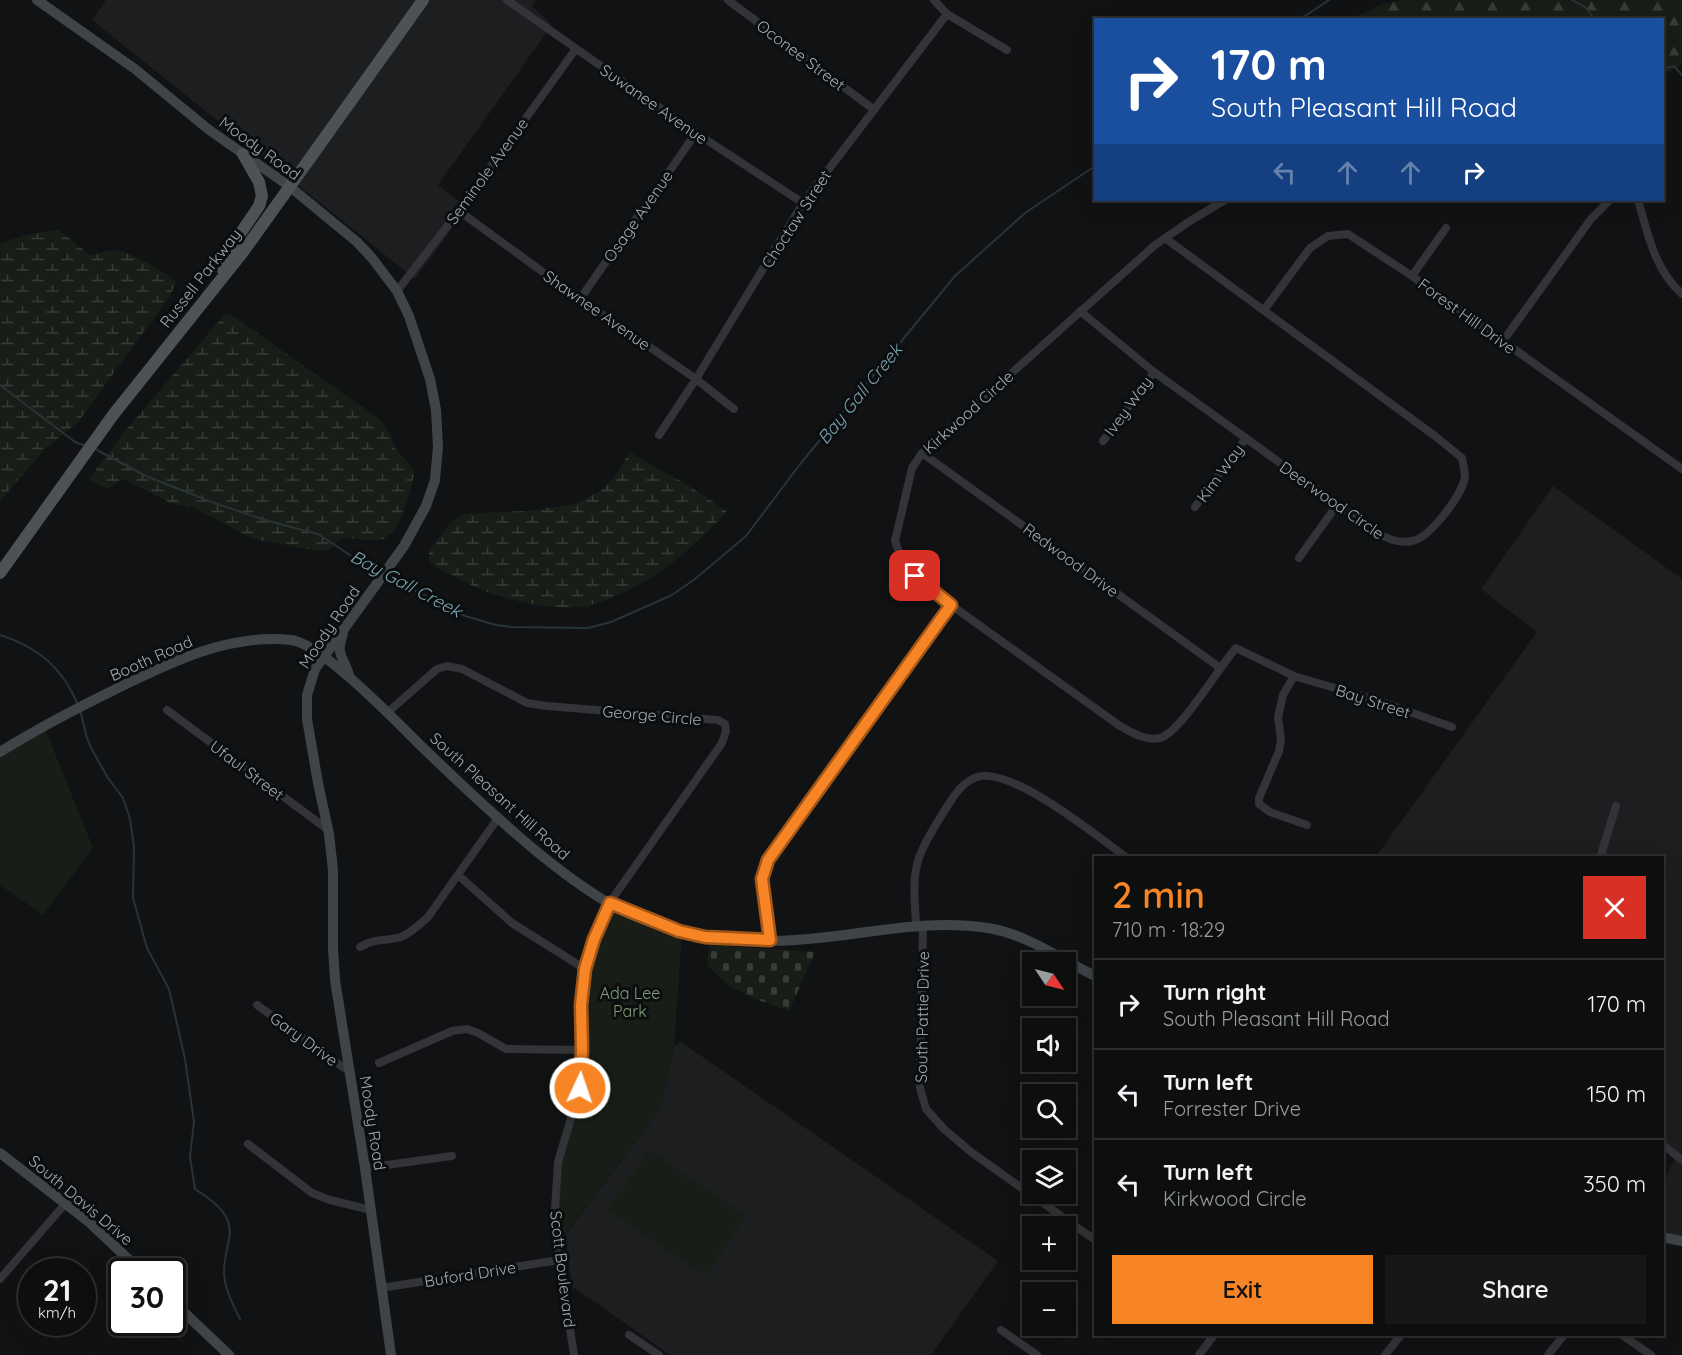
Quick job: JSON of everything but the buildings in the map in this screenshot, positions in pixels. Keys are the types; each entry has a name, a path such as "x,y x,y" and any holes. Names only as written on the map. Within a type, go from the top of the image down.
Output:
{"main road":[{"name":"Russell Parkway","path":"0,573 113,415 243,252 423,0"},
{"path":"214,290 240,234 262,199 259,182 243,154"}],"street":[{"name":"Moody Road","path":"37,0 135,69 208,129 289,186 357,242 397,291 409,316 430,379 436,410 438,447 435,480 422,514 404,546 315,669 310,682 306,709 333,870 335,980 365,1168 391,1355"},
{"name":"Suwanee Avenue","path":"507,0 696,133 803,203"},
{"name":"Oconee Street","path":"728,0 873,109"},
{"path":"934,0 947,14 1007,50"},
{"name":"Choctaw Street","path":"659,435 696,380 803,203 947,14"},
{"name":"Seminole Avenue","path":"397,291 459,211 576,50"},
{"name":"Osage Avenue","path":"580,299 696,133"},
{"name":"Kirkwood Circle","path":"1219,667 1169,735 1158,738 1143,737 1120,726 951,605 903,564 895,541 912,468 922,453 1165,238 1223,201"},
{"path":"1503,341 1591,219 1609,201"},
{"path":"1638,201 1657,262 1673,286 1682,294"},
{"name":"Shawnee Avenue","path":"459,211 734,409"},
{"path":"1412,276 1446,228"},
{"name":"Forest Hill Drive","path":"1264,310 1301,258 1319,241 1328,236 1348,234 1412,276 1682,470"},
{"name":"Deerwood Circle","path":"1080,311 1154,372 1337,505 1388,539 1413,541 1423,537 1435,525 1460,489 1465,477 1462,459 1453,450 1165,238"},
{"name":"Ivey Way","path":"1103,441 1154,372"},
{"name":"Kim Way","path":"1195,507 1245,438"},
{"name":"Redwood Drive","path":"922,453 1219,667"},
{"path":"1299,558 1337,505"},
{"path":"770,940 762,879 768,860 951,605"},
{"path":"347,624 339,649 350,678"},
{"name":"Booth Road","path":"0,752 79,707 159,669 213,647 258,640 293,640 308,645 324,657"},
{"name":"Bay Street","path":"1219,667 1236,648 1294,676 1382,702 1452,727"},
{"name":"South Pleasant Hill Road","path":"324,657 350,678 498,818 556,868 610,903 679,931 705,937 796,940 920,925 990,928 1015,935 1094,975"},
{"name":"George Circle","path":"387,713 436,669 447,666 462,669 527,702 547,706 718,720 725,724 726,731 722,743 610,903"},
{"path":"1294,676 1283,695 1278,717 1281,740 1279,751 1259,798 1259,804 1270,812 1307,825"},
{"name":"Ufaul Street","path":"167,710 327,830"},
{"name":"South Pattie Drive","path":"1094,1239 971,1152 926,1110 920,1088 920,925 915,878 918,861 929,836 954,795 966,783 978,777 990,776 1029,790 1063,811 1124,856"},
{"path":"1601,856 1616,806"},
{"path":"360,947 373,940 401,936 413,930 428,917 498,818"},
{"path":"458,875 512,922 585,969"},
{"name":"Scott Boulevard","path":"574,1355 554,1224 558,1162 580,1088 581,1005 585,969 594,939 610,903"},
{"name":"Gary Drive","path":"257,1005 350,1072"},
{"path":"379,1063 452,1031 467,1029 506,1049 582,1050"},
{"path":"248,1144 312,1193 371,1210"},
{"path":"1664,1145 1681,1158"},
{"name":"South Davis Drive","path":"0,1153 89,1222 127,1258"},
{"path":"365,1168 453,1156"},
{"path":"0,1279 65,1204"},
{"path":"1664,1237 1682,1241"},
{"name":"Buford Drive","path":"381,1288 559,1260"},
{"path":"186,1314 229,1355"},
{"path":"1001,1330 1037,1355"},
{"path":"629,1335 659,1355"},
{"path":"1199,1355 1213,1336"},
{"path":"1385,1355 1400,1336"},
{"path":"1548,1355 1563,1336"},
{"path":"1623,1336 1650,1355"}],"shaded area":[{"path":"106,0 536,0 532,6 552,25 438,185 467,208 415,279 92,20"},
{"path":"1553,486 1682,579 1682,1237 1664,1232 1664,1181 1677,1153 1664,1143 1664,856 1376,856 1537,632 1481,589"},
{"path":"681,1042 998,1261 931,1355 670,1355 572,1286 565,1235 661,1108 674,1046"}],"green space":[{"path":"1406,0 1682,0 1682,64 1664,76 1664,18 1354,18 1382,4"},
{"path":"59,230 91,256 109,251 120,251 150,264 176,282 170,296 78,422 45,449 0,501 0,244 25,235"},
{"path":"225,314 233,316 382,421 390,433 394,447 415,471 404,511 399,522 387,537 380,540 342,538 330,549 320,551 253,539 193,507 172,504 124,479 107,489 89,479 125,431"},
{"path":"629,452 686,484 727,511 684,553 635,587 617,596 586,606 548,607 475,587 437,568 429,561 429,551 451,522 464,514 526,511 575,504 603,489 617,474"},
{"path":"44,726 93,848 43,915 0,885 0,752"},
{"name":"Ada Lee Park","path":"610,907 682,935 674,1046 661,1108 565,1234 561,1230 558,1195 560,1163 582,1088 583,998 587,970 596,939"},
{"path":"709,945 815,952 789,1011 753,998 728,985 707,965"},
{"path":"649,1150 746,1216 705,1276 608,1210"}],"waterway":[{"name":"Bay Gall Creek","path":"1302,18 1329,0"},
{"path":"1572,0 1585,7 1593,18"},
{"path":"1664,68 1674,66 1682,75"},
{"name":"Bay Gall Creek","path":"387,576 465,616 511,627 588,628 611,622 672,595 695,579 746,536 801,463 955,276 1025,213 1094,167"},
{"name":"Bay Gall Creek","path":"0,385 75,442 86,446"},
{"name":"Bay Gall Creek","path":"95,449 146,476 214,503 268,521 318,534 380,572"},
{"path":"0,635 26,646 48,661 65,680 78,705"},
{"path":"80,710 91,748 108,778 123,798 130,819 134,847 133,898 147,948 169,989 185,1059 194,1122 190,1157 195,1189 221,1209 228,1222 230,1230 224,1277 229,1296 240,1319"}],"route":[{"path":"580,1088 581,998 585,969 594,939 610,903 627,912 679,931 705,937 770,940 762,879 768,860 951,605 915,576"}]}
